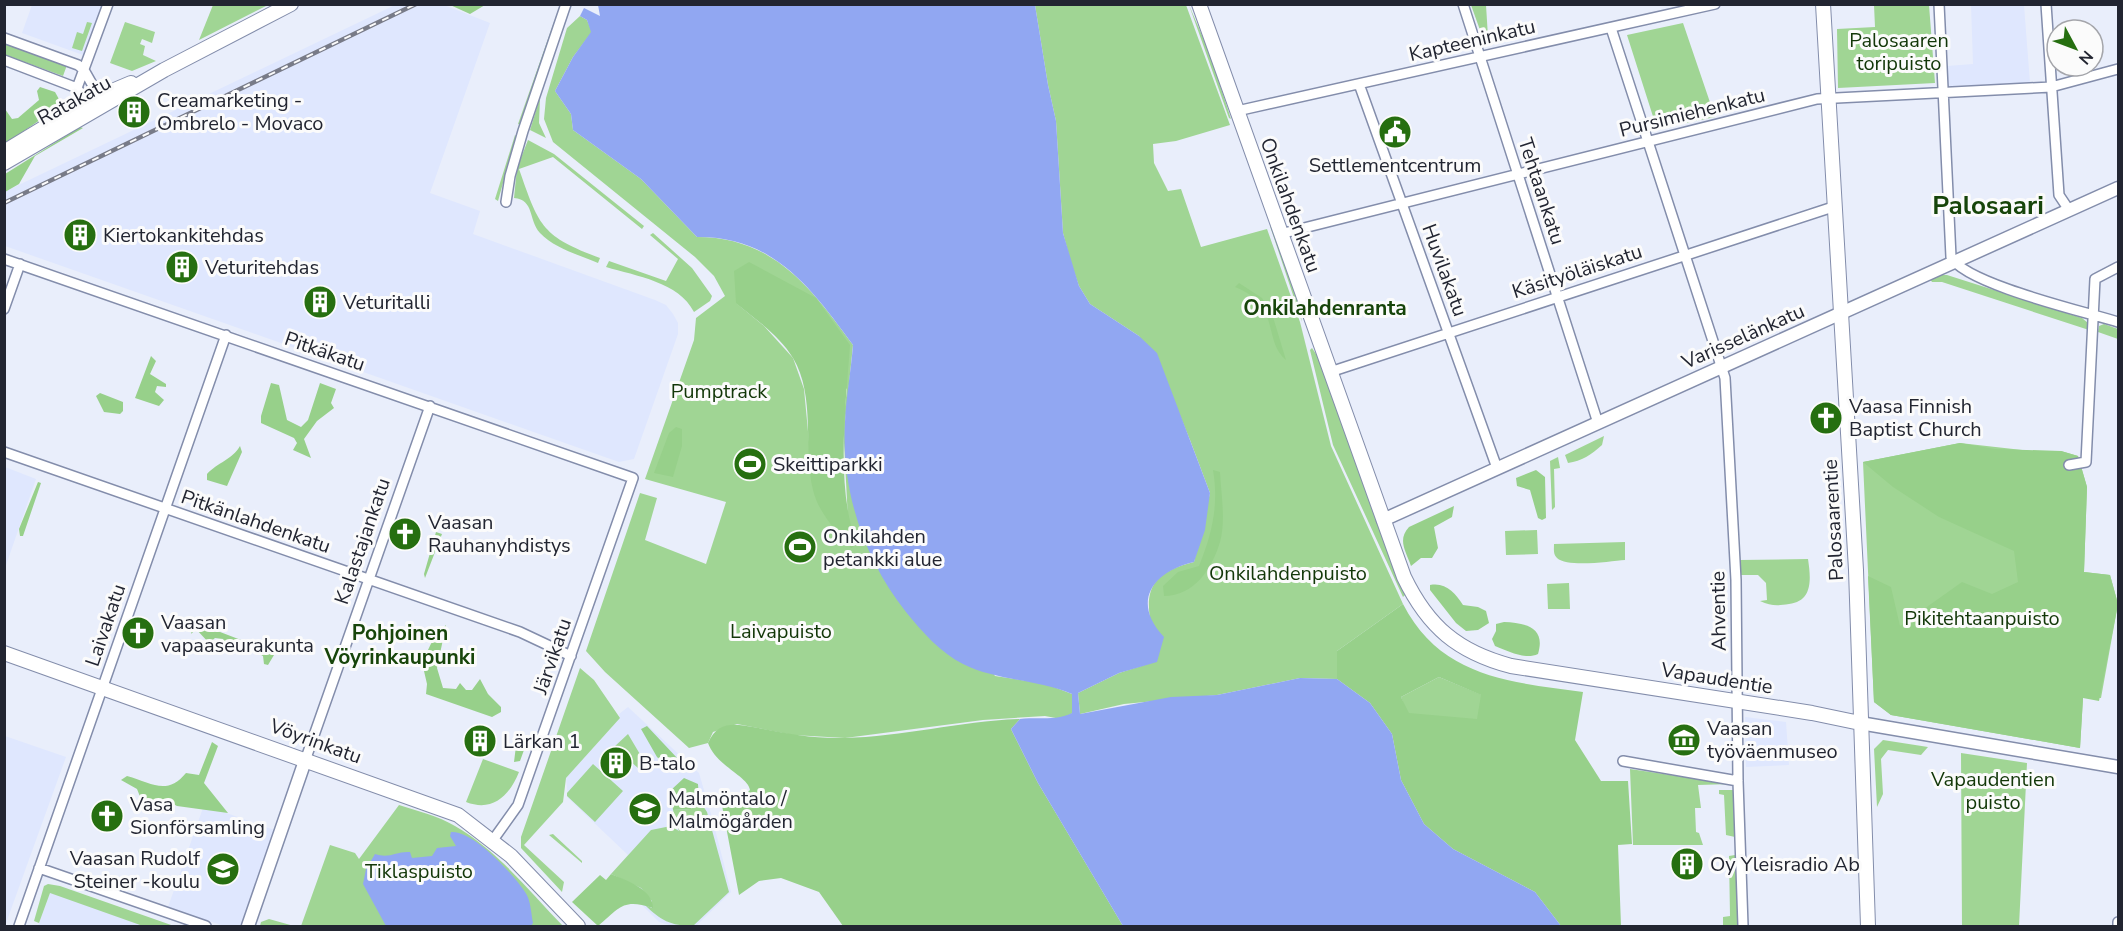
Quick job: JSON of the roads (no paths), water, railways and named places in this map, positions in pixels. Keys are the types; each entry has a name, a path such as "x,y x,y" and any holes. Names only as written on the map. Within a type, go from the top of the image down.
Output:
{"main road":[{"name":"Ratakatu","path":"4,152 95,103 291,4"},
{"name":"Onkilahdenkatu","path":"1199,4 1383,520"},
{"name":"Palosaarentie","path":"1823,4 1856,570 1868,927"},
{"name":"Ratakatu","path":"4,164 95,103"},
{"name":"Vapaudentie","path":"1383,520 1404,577 1422,610 1449,638 1488,660 1512,666 1812,713 1860,723"},
{"name":"Vöyrinkatu","path":"4,653 306,758 458,814 493,840 578,927"}],"street":[{"path":"77,88 108,4"},
{"path":"506,202 510,176 523,131 566,4"},
{"name":"Tehtaankatu","path":"1463,4 1598,423"},
{"name":"Kapteeninkatu","path":"1237,111 1715,4"},
{"path":"1939,4 1953,262 1980,279 2118,322"},
{"path":"2046,4 2059,195 2069,210"},
{"name":"Ahventie","path":"1611,28 1725,378 1736,580 1738,781 1743,927"},
{"path":"4,38 84,70 95,103"},
{"path":"4,60 77,88 95,103"},
{"name":"Pursimiehenkatu","path":"1281,234 1829,99 2051,87 2118,69"},
{"name":"Huvilakatu","path":"1359,84 1497,468"},
{"name":"Varisselänkatu","path":"1383,520 2118,188"},
{"name":"Käsityöläiskatu","path":"1330,372 1836,206"},
{"name":"Pitkäkatu","path":"4,259 633,478"},
{"path":"4,309 20,264"},
{"path":"2068,465 2086,462 2094,279 2118,267"},
{"name":"Laivakatu","path":"19,927 226,336"},
{"name":"Kalastajankatu","path":"248,927 430,406"},
{"name":"Pitkänlahdenkatu","path":"4,452 554,646 557,651 571,656"},
{"name":"Järvikatu","path":"493,840 518,805 633,478"},
{"name":"Vapaudentie","path":"1860,723 2118,767"},
{"path":"1623,761 1738,781"},
{"path":"39,868 206,927"},
{"path":"2118,922 2118,927"}],"water":[{"path":"598,5 1035,5 1056,121 1063,233 1079,286 1090,304 1139,336 1157,353 1210,493 1205,530 1194,562 1167,573 1151,590 1148,601 1149,612 1154,624 1164,637 1157,662 1119,673 1078,693 1080,714 1171,697 1217,695 1300,678 1337,679 1370,703 1392,734 1401,780 1424,824 1453,849 1535,892 1561,926 1123,926 1038,783 1011,729 1020,719 1054,718 1072,713 1072,694 1045,685 976,670 947,654 906,612 878,570 867,547 851,498 845,448 853,345 822,304 788,270 769,256 748,246 724,239 697,237 641,179 573,130 571,114 555,91 573,57 591,32 587,20 580,16 584,8 600,16"},
{"path":"451,832 460,833 481,845 511,875 528,899 533,923 531,926 386,926 363,884 366,869 375,854 385,856 410,852 412,858 432,856 437,848 456,846 450,836"}],"railway":[{"path":"4,203 416,4"}],"place":[{"name":"Creamarketing - Ombrelo - Movaco","path":"134,112"},
{"name":"Settlementcentrum","path":"1395,132"},
{"name":"Kiertokankitehdas","path":"80,235"},
{"name":"Veturitehdas","path":"182,267"},
{"name":"Veturitalli","path":"320,302"},
{"name":"Vaasa Finnish Baptist Church","path":"1826,418"},
{"name":"Skeittiparkki","path":"750,464"},
{"name":"Vaasan Rauhanyhdistys","path":"405,534"},
{"name":"Onkilahden petankki alue","path":"800,547"},
{"name":"Vaasan vapaaseurakunta","path":"138,633"},
{"name":"Vaasan työväenmuseo","path":"1684,740"},
{"name":"Lärkan 1","path":"480,741"},
{"name":"B-talo","path":"616,763"},
{"name":"Malmöntalo / Malmögården","path":"645,809"},
{"name":"Vasa Sionförsamling","path":"107,816"},
{"name":"Oy Yleisradio Ab","path":"1687,864"},
{"name":"Vaasan Rudolf Steiner -koulu","path":"223,869"}],"district":[{"name":"Palosaari","path":"1988,205"},
{"name":"Onkilahdenranta","path":"1325,308"},
{"name":"Pohjoinen Vöyrinkaupunki","path":"400,645"}],"park label":[{"name":"Palosaaren toripuisto","path":"1899,52"},
{"name":"Pumptrack","path":"719,391"},
{"name":"Onkilahdenpuisto","path":"1288,573"},
{"name":"Pikitehtaanpuisto","path":"1982,618"},
{"name":"Laivapuisto","path":"781,631"},
{"name":"Vapaudentien puisto","path":"1993,790"},
{"name":"Tiklaspuisto","path":"419,871"}]}
